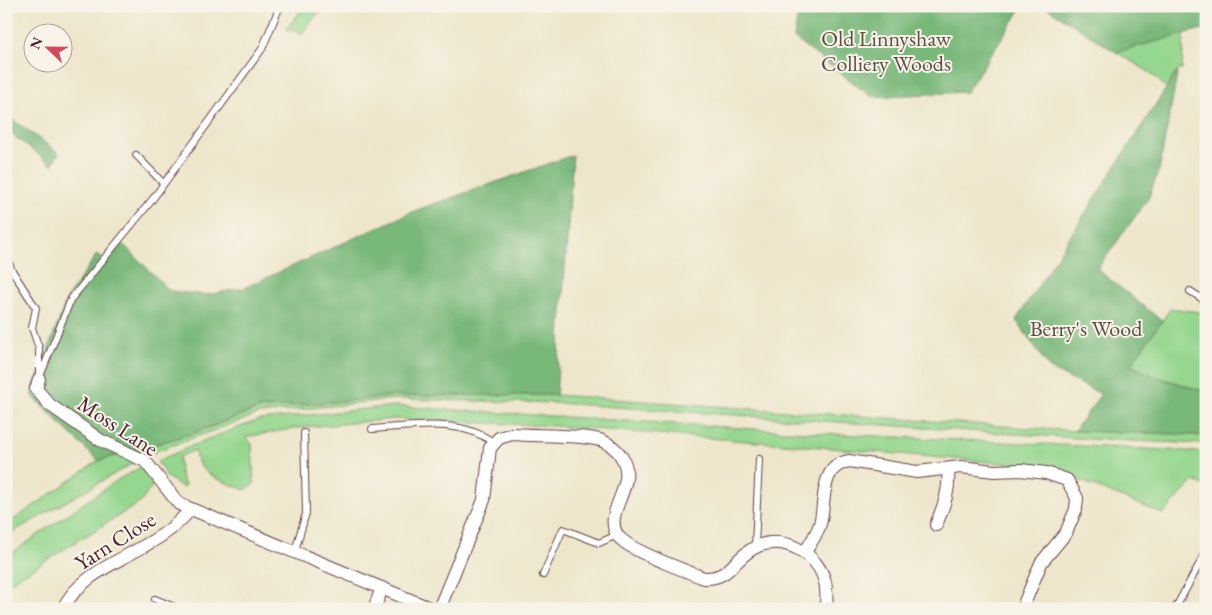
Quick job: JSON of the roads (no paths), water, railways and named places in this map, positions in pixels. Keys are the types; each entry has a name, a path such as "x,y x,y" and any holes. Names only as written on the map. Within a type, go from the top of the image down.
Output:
{"street":[{"name":"Moss Lane","path":"39,379 36,389 50,405 100,440 145,461 179,504 432,609"},
{"path":"439,609 484,500 488,455 493,442 512,434 595,439 614,448 624,461 628,478 614,518 617,535 631,547 704,578 716,579 726,574 743,555 754,548 773,544 789,545 805,552 817,565 825,581 827,609"},
{"path":"805,552 817,532 827,481 836,466 849,461 917,472 961,467 994,471 1021,470 1046,473 1060,477 1074,488 1077,498 1076,509 1066,533 1041,563 1022,609"},
{"path":"936,525 950,485 948,469"},
{"name":"Yarn Close","path":"63,609 79,585 174,527 190,509"},
{"path":"374,609 382,588"}],"lane":[{"path":"39,379 71,299 163,183 262,49 280,6"},
{"path":"136,155 163,183"},
{"path":"6,253 11,269 36,308 32,328 39,348 39,379"},
{"path":"1190,291 1206,301"},
{"path":"372,428 456,426 478,433 493,442"},
{"path":"295,551 306,513 304,433"},
{"path":"754,548 759,458"},
{"path":"543,575 563,529 598,543 617,535"},
{"path":"1174,609 1206,552"},
{"path":"155,599 179,609"}],"park label":[{"name":"Old Linnyshaw Colliery Woods","path":"886,50"},
{"name":"Berry's Wood","path":"1086,328"}]}
